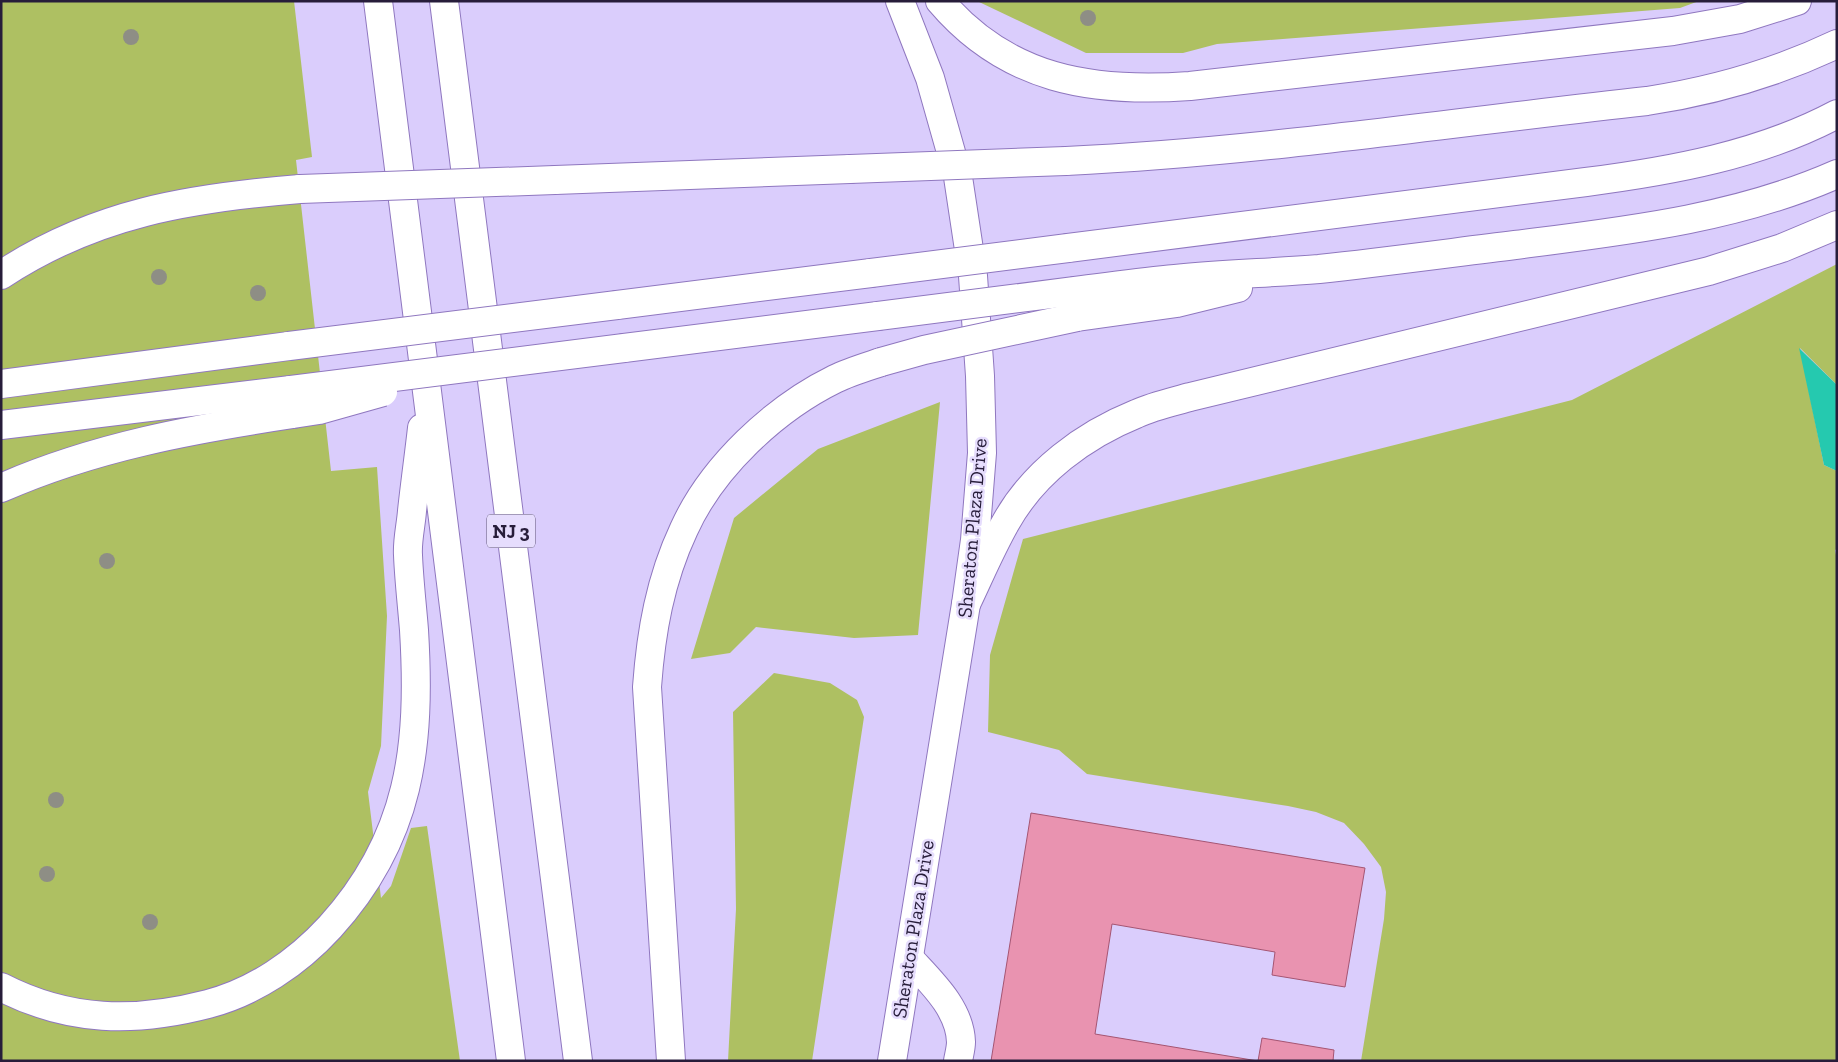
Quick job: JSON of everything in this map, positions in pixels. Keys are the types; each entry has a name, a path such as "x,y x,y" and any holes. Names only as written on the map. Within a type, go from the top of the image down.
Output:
{"main road":[{"path":"378,1 511,1061"},
{"name":"NJ 3","path":"444,1 578,1061"},
{"name":"Sheraton Plaza Drive","path":"892,1061 966,604 975,540 982,453 980,376 973,276 958,177 930,78 900,1"},
{"path":"940,1 967,29 1009,58 1032,68 1081,83 1135,88 1200,85 1673,31 1740,19 1797,1"},
{"path":"1,275 38,252 67,238 125,216 202,199 300,189 1066,160 1178,154 1289,144 1682,96 1746,80 1791,65 1837,44"},
{"path":"1,384 1586,182 1660,171 1752,148 1791,135 1837,114"},
{"path":"671,1061 647,687 652,631 665,578 684,527 697,506 727,464 744,445 798,400 836,378 881,362 1076,304 1176,279 1318,269 1564,239 1688,220 1762,202 1837,174"},
{"path":"966,604 1007,521 1034,482 1052,466 1093,436 1138,413 1190,397 1708,271 1782,248 1837,225"},
{"path":"1,425 292,402 469,368 878,316 1076,304"},
{"path":"1,987 19,996 48,1006 74,1013 103,1016 161,1015 197,1007 240,992 284,968 323,935 355,896 380,858 401,809 408,783 412,753 416,681 408,553 427,384"},
{"path":"1,488 42,471 106,450 220,426 292,402"},
{"path":"909,958 943,996 957,1022 961,1044 958,1061"}],"shaded area":[{"path":"1,1 294,1 312,157 296,160 331,471 377,467 387,616 381,746 368,792 381,898 391,886 411,828 427,826 460,1061 1,1061"},
{"path":"977,1 1699,1 1680,8 1217,44 1183,53 1086,53"},
{"path":"1837,264 1837,385 1800,348 1824,465 1837,471 1837,549 1835,550 1837,560 1837,1061 1361,1061 1384,919 1386,892 1381,867 1364,844 1344,823 1316,812 1288,806 1087,774 1059,750 988,732 990,655 1023,539 1572,400"},
{"path":"1799,348 1837,385 1837,471 1824,465"},
{"path":"940,402 918,635 854,638 756,627 730,653 691,659 734,518 818,449"},
{"path":"774,673 830,683 857,700 864,717 812,1061 728,1061 736,909 733,712"}],"building":[{"path":"1031,813 1365,868 1345,987 1272,975 1275,952 1112,924 1095,1034 1258,1061 991,1061"},
{"path":"1262,1038 1334,1050 1333,1061 1258,1061"}]}
